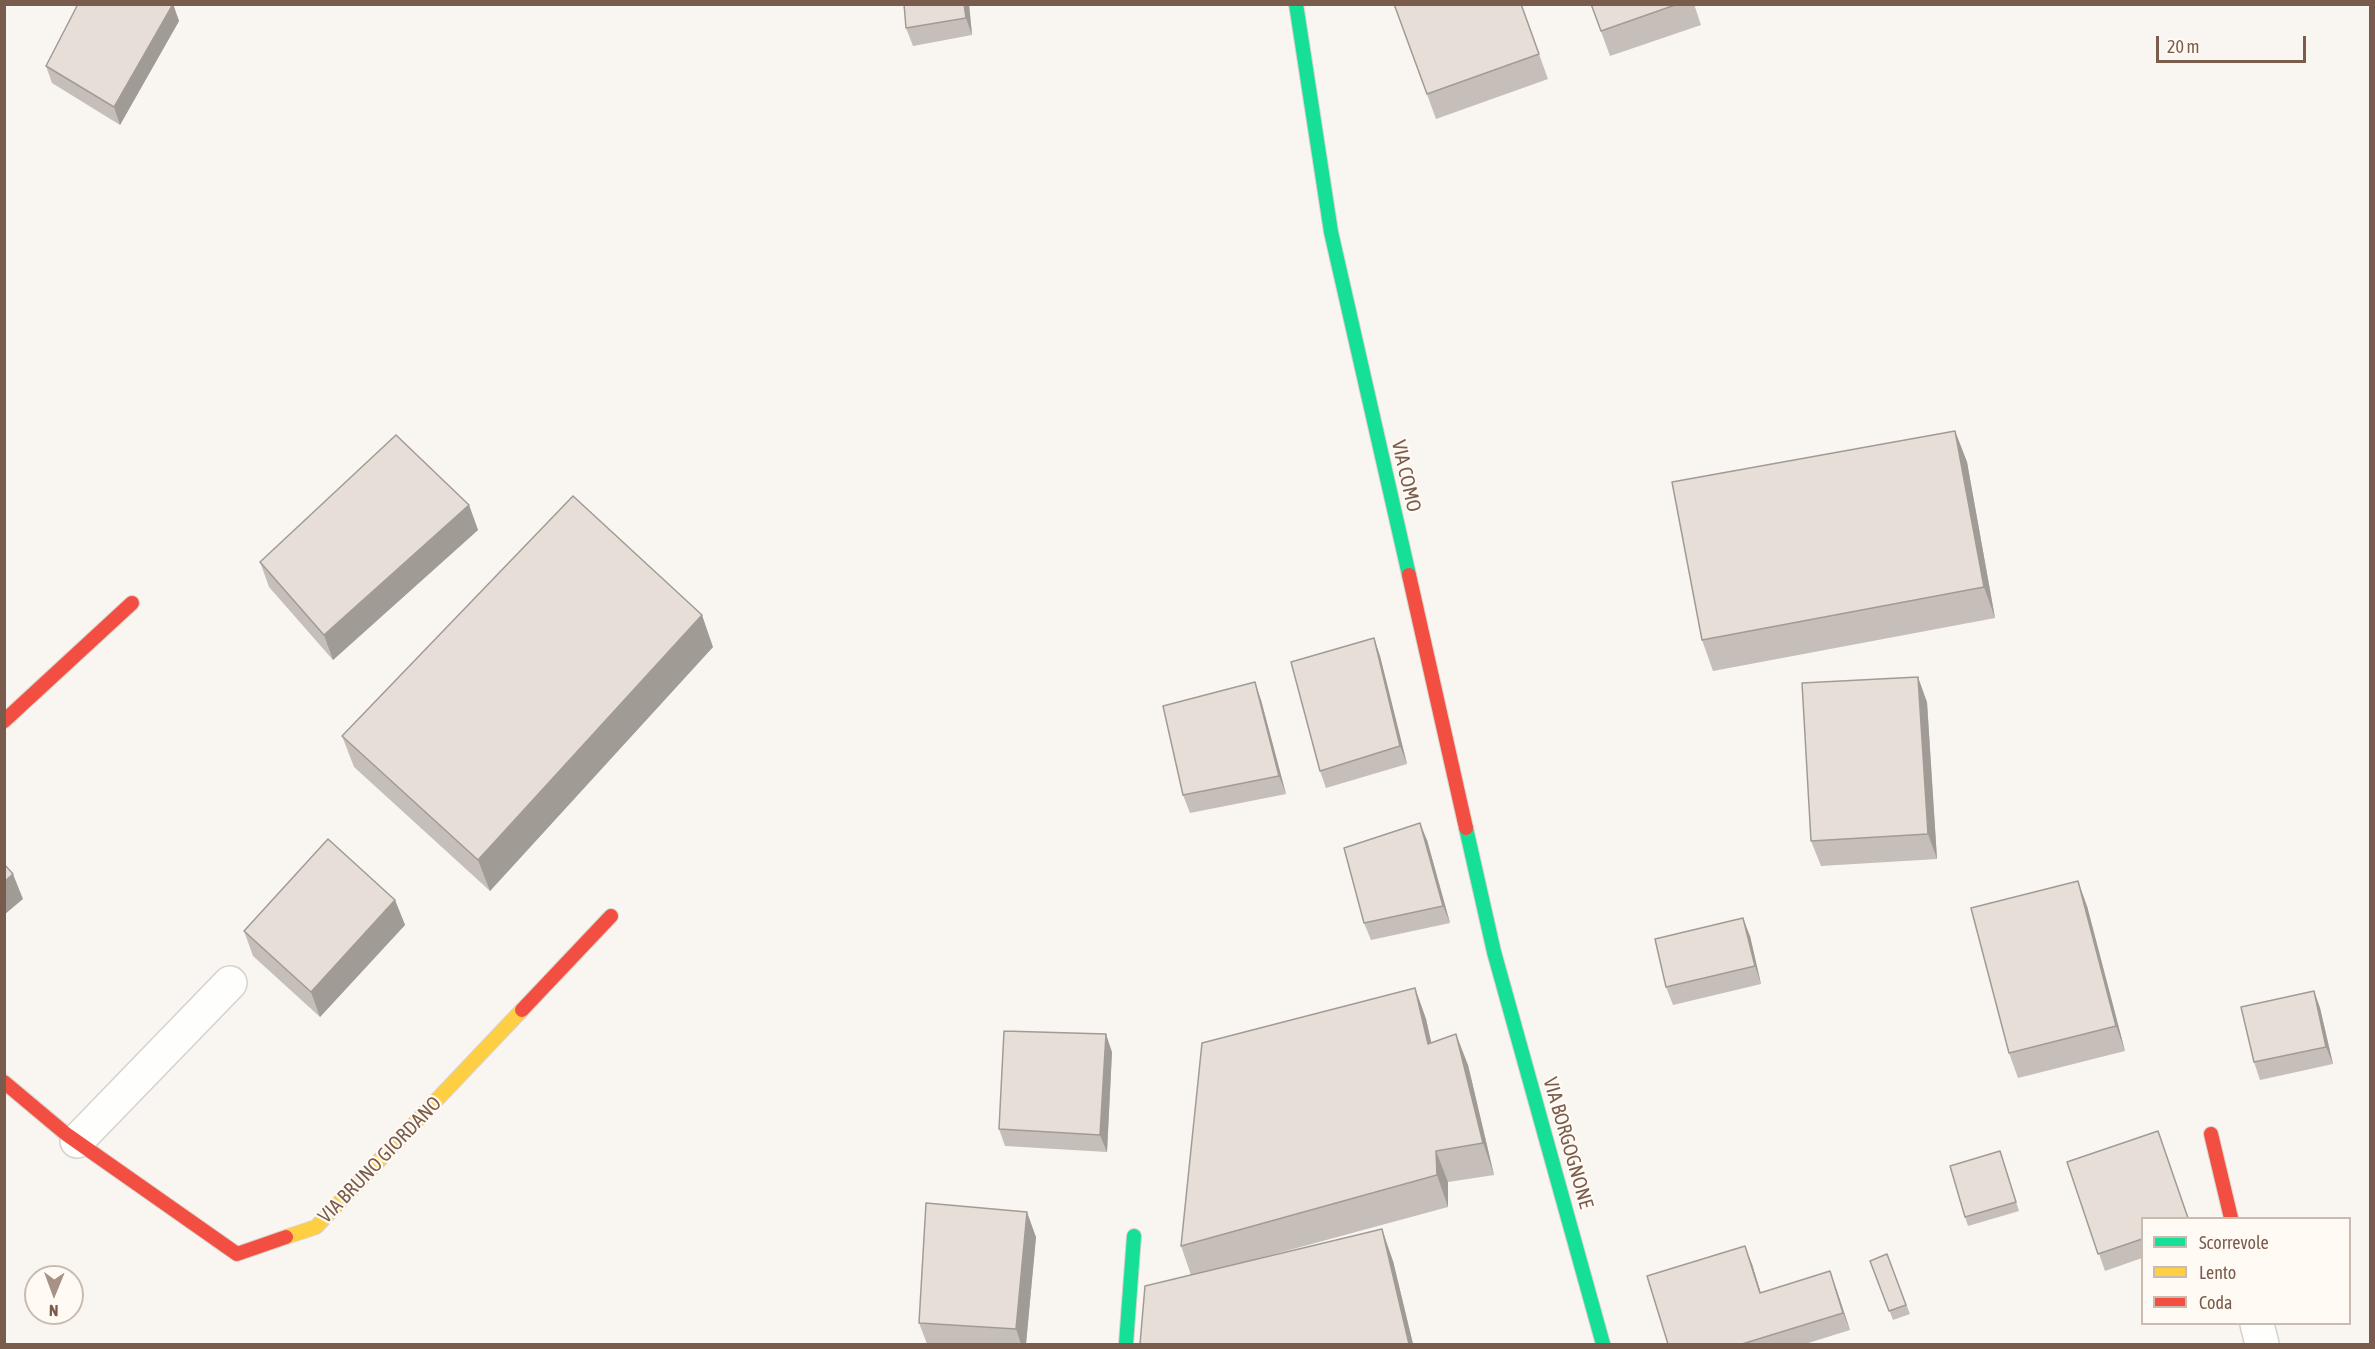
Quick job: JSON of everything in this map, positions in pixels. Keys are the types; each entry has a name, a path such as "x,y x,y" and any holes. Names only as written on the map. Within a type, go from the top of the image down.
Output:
{"street":[{"name":"VIA COMO","path":"1296,4 1331,232 1494,952"},
{"path":"4,721 132,603"},
{"name":"VIA BRUNO GIORDANO","path":"4,1082 77,1141 237,1254 316,1227 612,916"},
{"name":"VIA BORGOGNONE","path":"1494,952 1604,1344"},
{"path":"77,1141 230,983"},
{"path":"2211,1134 2231,1217"},
{"path":"1126,1344 1134,1236"},
{"path":"2257,1325 2262,1344"}],"building":[{"path":"78,4 173,4 114,107 46,66"},
{"path":"904,4 964,4 966,18 906,28"},
{"path":"1394,4 1521,4 1539,54 1427,94"},
{"path":"1591,4 1678,4 1601,31"},
{"path":"1955,431 1984,587 1702,640 1672,482"},
{"path":"396,435 469,505 324,635 260,562"},
{"path":"573,496 702,615 478,860 342,736"},
{"path":"1374,638 1400,746 1320,771 1291,662"},
{"path":"1918,677 1928,834 1811,841 1802,683"},
{"path":"1255,682 1279,776 1183,795 1163,706"},
{"path":"1420,823 1443,906 1364,923 1344,848"},
{"path":"328,839 395,900 311,992 244,931"},
{"path":"4,864 13,874 4,882"},
{"path":"2078,881 2116,1026 2009,1053 1971,908"},
{"path":"1743,918 1755,966 1666,987 1655,939"},
{"path":"1415,988 1428,1044 1456,1034 1483,1143 1436,1151 1437,1175 1181,1246 1202,1043"},
{"path":"2314,991 2326,1047 2254,1062 2241,1007"},
{"path":"1004,1031 1106,1034 1100,1135 999,1129"},
{"path":"2158,1131 2188,1217 2141,1217 2141,1239 2098,1254 2067,1162"},
{"path":"2000,1151 2016,1202 1965,1217 1950,1166"},
{"path":"926,1203 1027,1212 1016,1329 919,1323"},
{"path":"1382,1229 1409,1344 1140,1344 1145,1286"},
{"path":"1745,1246 1760,1293 1830,1271 1843,1313 1742,1344 1668,1344 1647,1276"},
{"path":"1887,1254 1906,1305 1889,1311 1870,1261"}],"traffic: fast":[{"path":"1296,4 1331,232 1409,575"},
{"path":"1466,828 1494,952 1603,1344"},
{"path":"1126,1344 1134,1236"}],"traffic: slow":[{"path":"286,1237 316,1227 522,1010"}],"traffic: jam":[{"path":"1409,575 1466,828"},
{"path":"4,721 132,603"},
{"path":"522,1010 611,916"},
{"path":"4,1082 66,1134 237,1254 286,1237"},
{"path":"2211,1134 2231,1217"}]}
